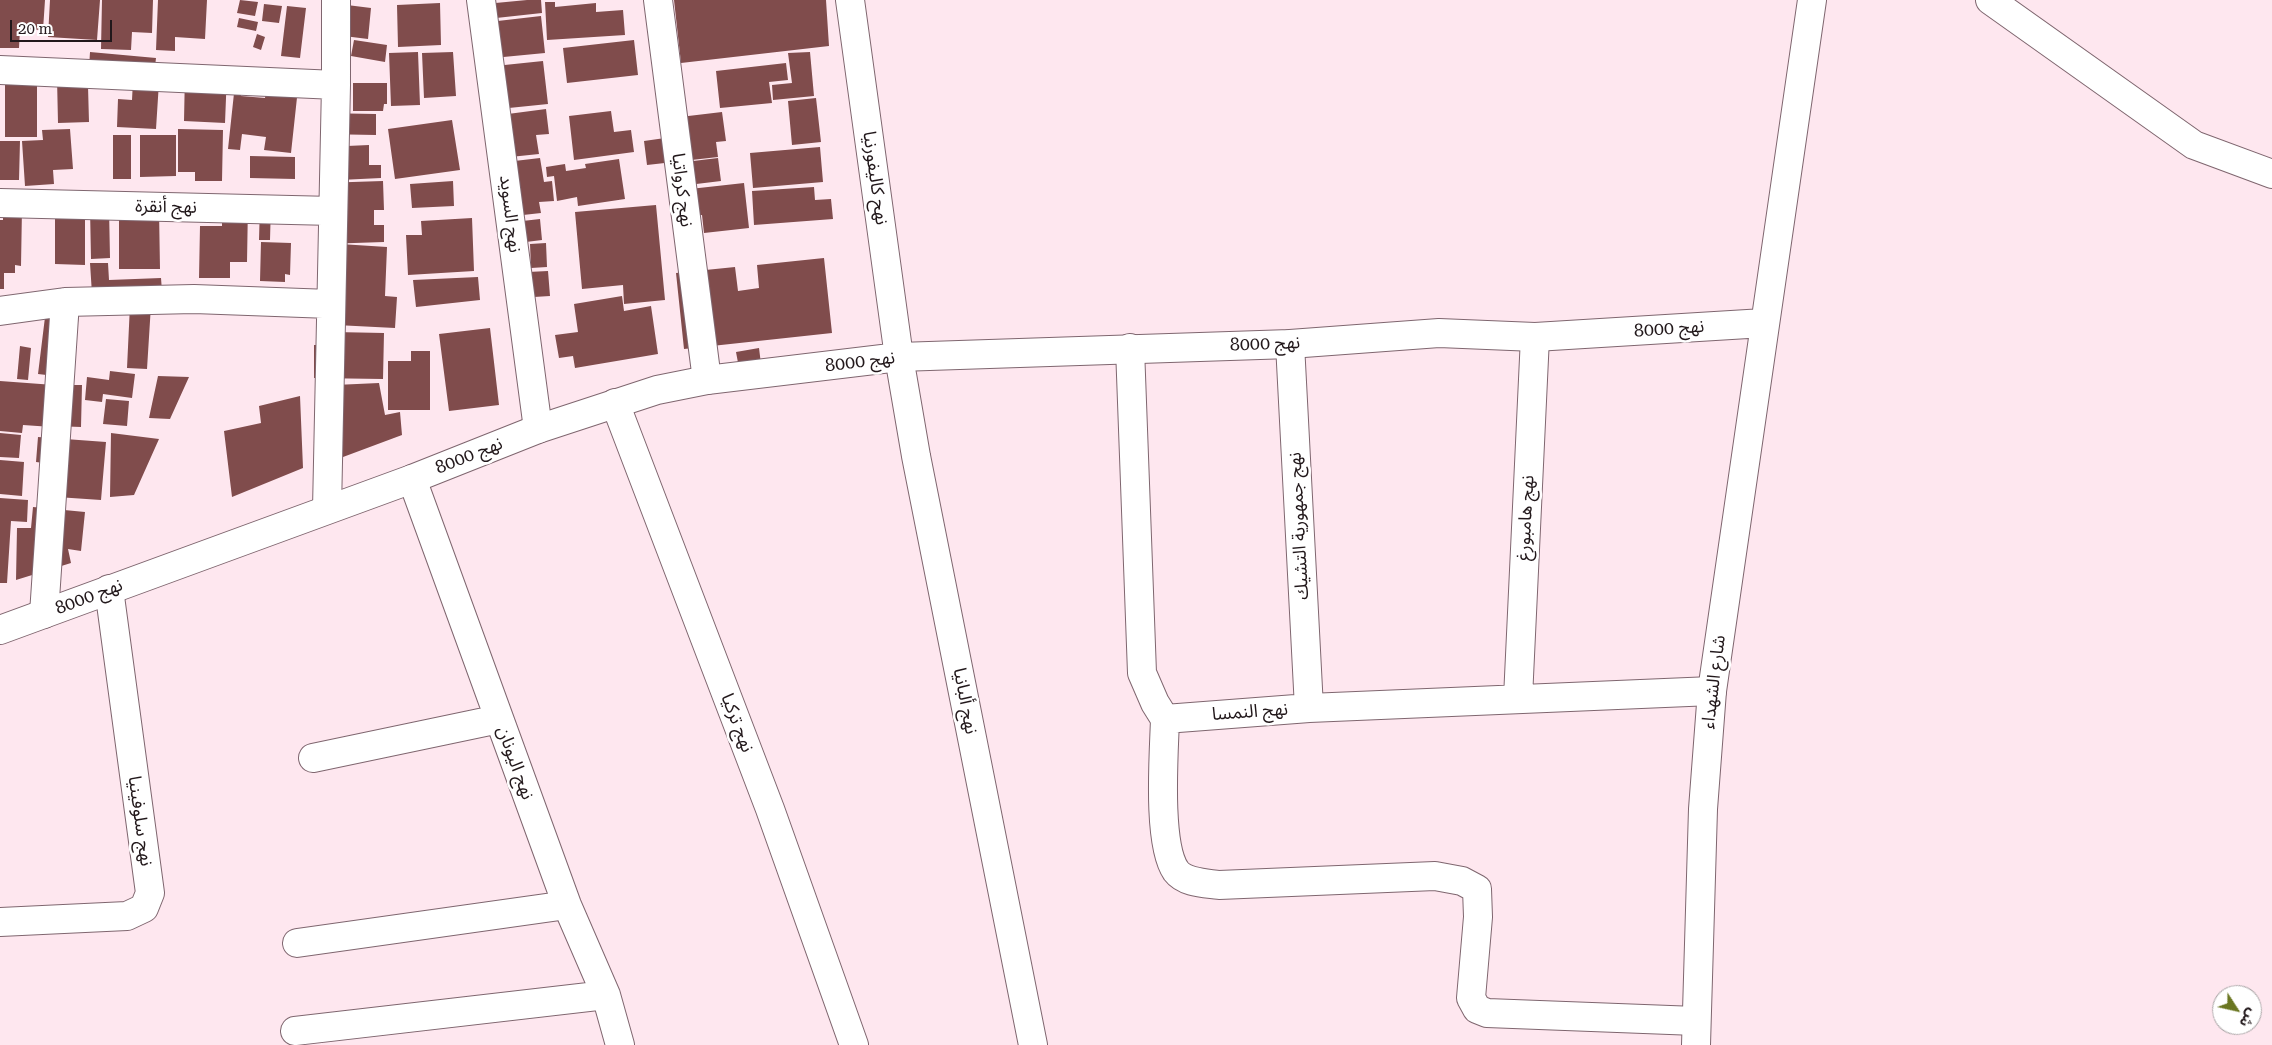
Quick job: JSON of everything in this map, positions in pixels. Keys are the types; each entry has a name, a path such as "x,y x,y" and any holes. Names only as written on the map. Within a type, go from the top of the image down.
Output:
{"street":[{"path":"327,509 336,85 336,0"},
{"name":"نهج السويد","path":"482,0 538,429"},
{"name":"نهج كرواتيا","path":"658,0 707,380"},
{"name":"نهح كاليفورنيا","path":"850,0 899,357"},
{"name":"شارع الشهداء","path":"1696,1033 1703,809 1712,691 1812,0"},
{"path":"1990,0 2194,145 2272,174"},
{"path":"0,70 336,85"},
{"name":"نهج أنقرة","path":"0,203 333,211"},
{"path":"0,311 65,302 194,299 330,304"},
{"path":"44,614 65,302"},
{"name":"نهج 8000","path":"0,630 412,479 538,429 658,390 707,380 899,357 1290,344 1439,333 1534,337 1764,323"},
{"name":"نهج هامبورغ","path":"1518,698 1534,337"},
{"name":"نهج جمهورية التشيك","path":"1290,344 1309,708"},
{"path":"1130,348 1142,673 1155,703 1165,718 1162,786 1167,846 1176,871 1193,882 1219,885 1435,876 1462,881 1476,889 1478,916 1471,998 1476,1009 1487,1013 1696,1033"},
{"name":"نهج ألبانيا","path":"899,357 920,475 1033,1045"},
{"name":"نهج تركيا","path":"615,403 770,809 854,1045"},
{"name":"نهج اليونان","path":"412,479 567,905 606,994 620,1045"},
{"name":"نهج سلوفينيا","path":"0,922 127,916 144,908 150,893 109,589"},
{"name":"نهج النمسا","path":"1165,718 1309,708 1712,691"},
{"path":"313,758 499,719"},
{"path":"297,943 567,905"},
{"path":"295,1031 606,994"}],"building":[{"path":"0,0 45,0 43,30 20,29 19,48 0,48"},
{"path":"50,0 100,0 97,40 48,37"},
{"path":"102,0 153,0 152,33 132,32 131,50 101,49"},
{"path":"158,0 207,0 205,39 175,37 175,51 156,50"},
{"path":"240,0 258,2 255,16 237,13"},
{"path":"541,0 542,13 487,19 485,4"},
{"path":"674,0 826,0 829,46 681,63"},
{"path":"545,2 555,2 555,7 596,3 596,12 623,10 625,35 547,40"},
{"path":"331,3 371,8 368,39 328,34"},
{"path":"440,3 441,45 398,47 397,5"},
{"path":"264,4 282,6 279,23 262,21"},
{"path":"287,6 306,8 300,58 281,56"},
{"path":"541,16 545,53 493,58 489,22"},
{"path":"239,18 258,22 256,31 237,27"},
{"path":"257,34 265,37 261,50 253,47"},
{"path":"354,40 387,45 385,62 351,56"},
{"path":"634,40 638,75 567,83 563,48"},
{"path":"90,52 156,58 154,75 89,68"},
{"path":"418,52 420,105 391,106 389,53"},
{"path":"453,52 456,96 424,98 422,53"},
{"path":"810,52 814,96 773,100 772,85 792,83 788,53"},
{"path":"543,61 548,104 499,109 495,66"},
{"path":"786,63 788,80 769,82 772,103 720,108 716,71"},
{"path":"185,72 227,73 225,123 184,121"},
{"path":"268,75 299,79 291,153 264,150 266,137 242,134 240,150 228,149 235,84 242,85 241,96 265,98"},
{"path":"57,78 88,86 89,122 58,123"},
{"path":"5,79 37,79 37,137 5,137"},
{"path":"133,80 159,82 156,129 117,127 118,99 132,100"},
{"path":"353,83 387,83 387,104 384,104 383,111 353,111"},
{"path":"816,98 821,142 792,145 788,101"},
{"path":"546,109 549,134 536,135 539,154 491,159 485,117"},
{"path":"611,111 614,132 631,130 634,152 574,160 569,116"},
{"path":"722,112 726,141 716,142 718,157 647,165 644,141 665,138 663,119"},
{"path":"321,113 376,114 376,135 321,134"},
{"path":"452,120 460,170 395,179 388,129"},
{"path":"70,129 73,169 53,170 54,184 25,186 22,141 43,140 42,130"},
{"path":"178,129 223,130 222,181 195,181 195,172 178,172"},
{"path":"113,135 131,135 131,179 113,179"},
{"path":"140,135 176,135 176,176 140,177"},
{"path":"0,141 20,141 19,180 0,180"},
{"path":"369,145 369,165 381,165 381,178 340,180 325,147"},
{"path":"820,147 823,182 753,188 750,153"},
{"path":"250,156 295,157 295,179 250,178"},
{"path":"540,158 544,182 552,181 554,201 539,202 541,213 496,218 489,164"},
{"path":"718,158 721,181 688,185 685,162"},
{"path":"619,159 625,199 578,206 577,197 557,201 554,176 547,177 546,167 565,164 566,171 586,168 585,164"},
{"path":"383,181 384,210 374,210 374,225 384,225 384,242 324,244 322,183"},
{"path":"453,181 454,206 412,208 410,184"},
{"path":"744,183 749,228 704,233 702,215 675,218 672,191"},
{"path":"814,187 815,200 831,199 833,219 754,225 752,191"},
{"path":"222,204 248,204 247,262 230,262 230,278 199,278 200,226 222,226"},
{"path":"260,204 271,204 270,240 259,240"},
{"path":"656,205 665,300 624,304 623,285 582,289 575,212"},
{"path":"3,208 22,208 21,266 15,265 15,273 4,273 4,289 0,289 0,220 3,220"},
{"path":"90,208 109,208 110,258 91,259"},
{"path":"159,210 160,269 119,269 119,211"},
{"path":"55,211 85,211 85,265 55,264"},
{"path":"472,218 474,271 408,275 406,235 422,235 421,221"},
{"path":"540,219 542,240 526,242 505,223"},
{"path":"261,242 291,243 290,275 285,274 285,282 260,281"},
{"path":"546,243 547,267 531,268 530,244"},
{"path":"340,244 387,247 385,296 397,297 395,328 336,325"},
{"path":"824,258 832,333 684,349 676,273 735,267 738,291 759,288 757,265"},
{"path":"90,263 108,263 109,280 161,278 162,291 92,294"},
{"path":"548,271 550,296 534,297 533,287 507,289 528,272"},
{"path":"478,277 480,300 416,307 413,280"},
{"path":"622,296 624,311 651,306 658,354 575,368 573,356 559,358 555,335 578,332 574,304"},
{"path":"130,305 151,305 147,369 127,368"},
{"path":"46,309 79,313 72,378 38,374"},
{"path":"490,328 499,405 449,411 439,334"},
{"path":"334,332 384,333 383,379 314,378 314,345 334,345"},
{"path":"20,346 31,348 28,380 17,379"},
{"path":"759,348 761,364 739,368 736,352"},
{"path":"411,351 430,351 430,410 388,410 388,361 411,361"},
{"path":"110,371 135,374 132,398 103,394 102,402 85,400 87,377 109,380"},
{"path":"158,376 189,377 170,419 149,418"},
{"path":"0,381 54,385 52,427 23,425 22,433 0,431"},
{"path":"379,383 385,415 400,412 402,435 335,460 335,385"},
{"path":"56,385 82,385 81,427 54,426"},
{"path":"300,396 303,468 232,497 224,431 261,423 259,406"},
{"path":"106,399 129,401 127,426 103,424"},
{"path":"0,433 21,435 19,458 0,457"},
{"path":"111,433 159,439 134,495 110,497"},
{"path":"38,437 106,442 101,500 42,496 44,463 36,462"},
{"path":"0,460 24,462 22,496 0,494"},
{"path":"0,498 28,500 27,522 11,521 7,583 0,583"},
{"path":"33,507 85,512 81,551 68,549 71,563 16,580 17,528 31,528"}]}
